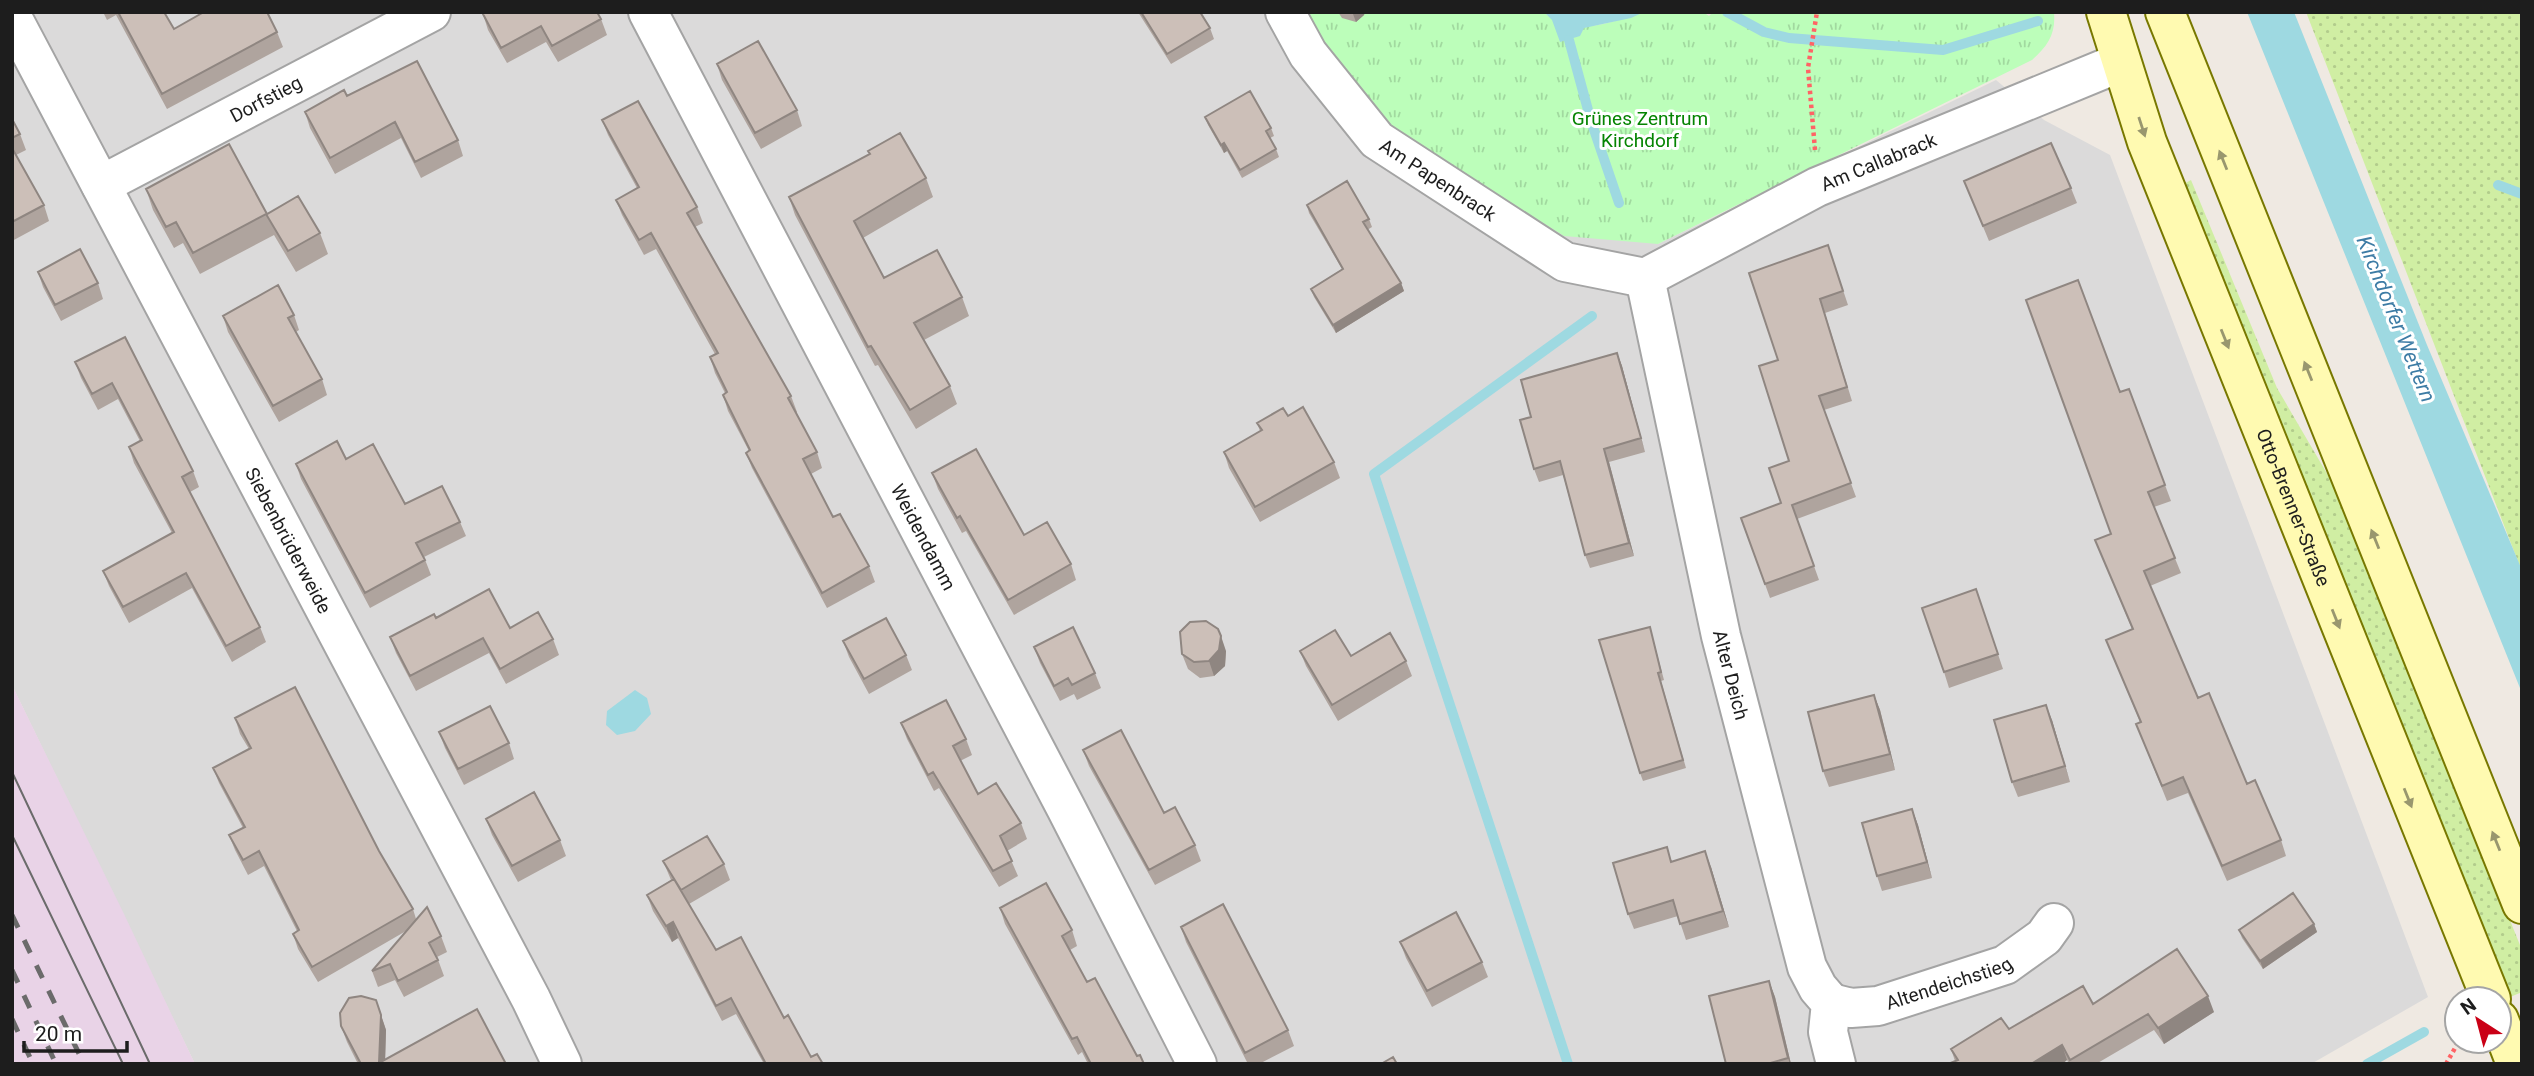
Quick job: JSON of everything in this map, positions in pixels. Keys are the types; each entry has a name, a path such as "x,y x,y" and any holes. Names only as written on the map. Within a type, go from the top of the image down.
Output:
{"main road":[{"name":"Otto-Brenner-Straße","path":"2106,12 2120,62 2162,180 2485,985"},
{"path":"2120,62 2170,27 2522,904"}],"street":[{"name":"Dorfstieg","path":"101,185 431,12"},
{"name":"Weidendamm","path":"648,12 1066,808 1197,1064"},
{"name":"Am Papenbrack","path":"1285,12 1308,54 1377,140 1565,262 1645,278"},
{"name":"Siebenbrüderweide","path":"12,18 531,999 562,1064"},
{"name":"Am Callabrack","path":"1645,278 1818,187 2120,62"},
{"name":"Alter Deich","path":"1645,278 1728,663 1808,967 1818,988 1831,1003"},
{"name":"Altendeichstieg","path":"1831,1003 1851,1007 1878,1006 2006,965 2044,937 2054,923"},
{"path":"1831,1003 1828,1032 1836,1064"}],"path":[{"path":"1817,13 1808,68 1818,187"}],"shaded area":[{"path":"12,12 1304,12 1658,244 1996,80 2044,120 2110,155 2428,997 2311,1064 195,1064 12,685"},
{"path":"12,685 124,914 195,1064 12,1064"}],"green space":[{"name":"Grünes Zentrum Kirchdorf","path":"1664,10 1703,12 1709,16 1713,12 2054,12 2054,27 2050,39 2032,60 1658,244 1564,236 1393,130 1324,49 1304,12 1544,12 1554,20 1579,27 1605,24"},
{"path":"2306,12 2522,12 2522,572"},
{"path":"2191,180 2277,388 2329,477 2343,507 2522,950 2522,992 2513,996 2513,985 2503,985 2182,185"}],"water":[{"path":"1544,12 1644,12 1631,18 1584,28 1580,36 1560,42 1552,20"},
{"name":"Kirchdorfer Wettern","path":"2247,12 2294,12 2427,345 2522,570 2522,693"},
{"path":"635,690 647,698 651,714 635,731 617,735 606,725 607,711"}],"building":[{"path":"118,12 164,12 174,29 204,12 267,12 277,32 162,94"},
{"path":"597,12 601,19 552,46 541,26 501,48 483,14"},
{"path":"1141,12 1200,12 1210,28 1167,54"},
{"path":"758,41 797,110 755,133 717,64"},
{"path":"417,61 458,140 415,162 395,122 330,158 305,112 344,90 347,96"},
{"path":"1250,91 1271,128 1266,131 1276,149 1240,170 1205,117"},
{"path":"638,101 697,207 687,213 791,396 788,398 817,452 803,459 833,517 840,514 869,566 822,593 746,453 750,450 723,395 727,392 710,357 718,353 651,233 639,240 616,200 639,187 602,120"},
{"path":"12,119 20,134 12,138"},
{"path":"900,133 926,178 854,221 884,278 937,250 962,297 914,323 950,386 910,410 871,346 868,347 789,197 870,154 868,151"},
{"path":"2051,143 2071,188 1983,226 1964,181"},
{"path":"229,144 267,214 298,196 320,233 288,251 266,214 193,253 176,222 166,227 146,189"},
{"path":"12,148 44,205 12,222"},
{"path":"1347,181 1369,219 1363,222 1401,283 1333,325 1311,289 1343,269 1307,205"},
{"path":"1828,245 1843,291 1820,299 1847,387 1819,396 1851,483 1792,505 1814,566 1765,584 1741,518 1781,503 1769,468 1789,461 1759,366 1778,360 1749,273"},
{"path":"80,249 98,283 55,305 38,272"},
{"path":"2078,280 2120,392 2129,389 2165,485 2148,492 2175,558 2144,571 2198,698 2209,693 2247,784 2255,780 2281,840 2222,866 2183,777 2162,786 2136,724 2141,722 2106,640 2133,629 2095,540 2111,534 2026,300"},
{"path":"278,285 294,315 288,318 322,379 273,406 223,316"},
{"path":"125,337 193,471 182,477 260,627 226,646 186,573 123,607 103,571 174,532 129,447 142,440 112,383 92,394 75,362"},
{"path":"1617,353 1641,438 1604,449 1629,543 1585,555 1560,461 1534,469 1520,420 1531,417 1521,380"},
{"path":"1303,407 1334,462 1255,507 1224,452 1262,430 1257,423 1283,408 1288,416"},
{"path":"337,441 346,459 373,444 405,504 442,486 460,522 416,543 425,560 365,593 296,464"},
{"path":"976,449 1024,535 1047,522 1071,564 1008,600 932,473"},
{"path":"489,589 510,628 538,612 553,639 500,669 483,638 410,676 390,637 434,614 436,618"},
{"path":"1976,589 1998,654 1944,672 1922,608"},
{"path":"886,618 906,655 864,679 843,641"},
{"path":"1206,621 1218,629 1221,636 1219,650 1209,661 1194,662 1182,654 1180,632 1190,622"},
{"path":"1073,627 1095,673 1072,685 1068,678 1054,686 1034,647"},
{"path":"1650,627 1661,672 1658,673 1683,760 1640,773 1599,640"},
{"path":"1335,630 1351,656 1390,633 1406,661 1332,705 1300,651"},
{"path":"295,687 379,851 413,909 312,967 293,934 299,930 259,851 243,860 229,835 245,827 213,768 251,748 235,718"},
{"path":"1874,695 1890,754 1823,771 1808,712"},
{"path":"946,700 966,739 953,746 978,794 996,783 1021,823 1000,836 1012,861 993,871 933,772 928,775 901,723"},
{"path":"2046,705 2065,766 2012,782 1994,720"},
{"path":"490,706 509,743 458,769 439,732"},
{"path":"1121,730 1164,813 1175,807 1195,845 1149,870 1083,750"},
{"path":"534,792 560,840 512,866 486,819"},
{"path":"1912,809 1927,862 1877,876 1862,823"},
{"path":"707,836 724,864 681,890 663,861"},
{"path":"1667,847 1671,862 1705,851 1723,911 1680,924 1673,900 1628,914 1613,863"},
{"path":"674,879 716,950 741,937 784,1018 788,1015 811,1057 817,1054 823,1064 766,1064 731,998 716,1006 673,922 666,926 647,895"},
{"path":"1046,883 1072,930 1062,936 1087,982 1095,978 1137,1056 1140,1055 1144,1064 1091,1064 1077,1037 1072,1039 1000,908"},
{"path":"2293,893 2314,924 2260,961 2239,930"},
{"path":"1223,904 1288,1030 1245,1053 1181,927"},
{"path":"427,907 441,936 429,943 438,960 398,981 390,964 372,971"},
{"path":"1456,912 1482,962 1427,991 1400,942"},
{"path":"2177,949 2208,996 2158,1028 2148,1014 2070,1060 2062,1045 2031,1064 1948,1064 1958,1060 1951,1049 2001,1018 2009,1029 2083,986 2093,1004"},
{"path":"1769,981 1788,1058 1767,1064 1726,1064 1709,996"},
{"path":"361,996 376,1000 381,1015 379,1063 477,1009 506,1064 361,1064 341,1026 340,1013 349,998"},
{"path":"1393,1057 1397,1064 1381,1064"}],"waterway":[{"path":"1727,12 1764,32 1789,38 1943,50 2038,21"},
{"path":"1569,40 1591,121 1619,203"},
{"path":"2498,185 2522,194"},
{"path":"1568,1064 1374,474 1592,316"},
{"path":"2367,1064 2424,1032"}],"tram line":[{"path":"12,772 150,1064"},
{"path":"12,835 123,1064"}],"railway":[{"path":"12,915 84,1064"},
{"path":"12,970 56,1064"},
{"path":"12,1019 33,1064"}]}
